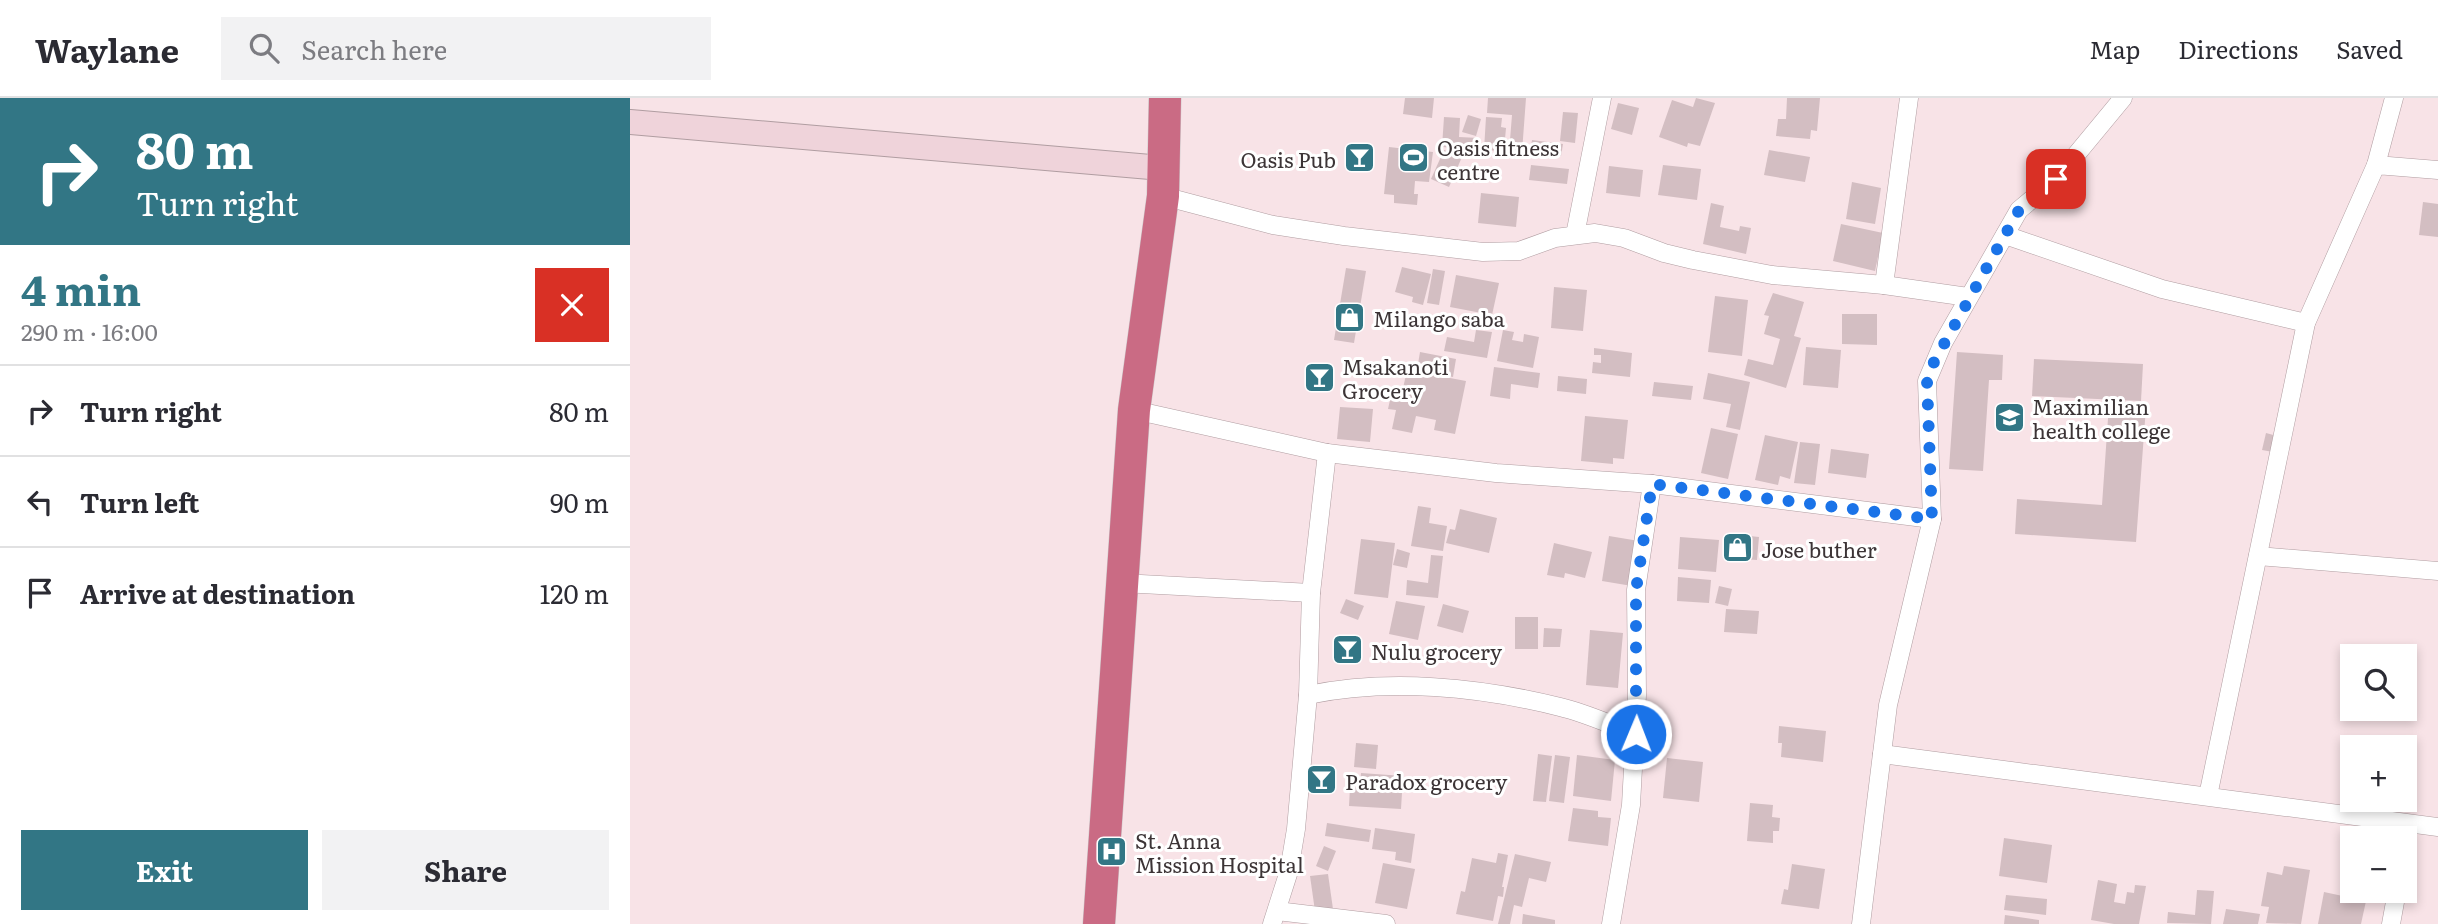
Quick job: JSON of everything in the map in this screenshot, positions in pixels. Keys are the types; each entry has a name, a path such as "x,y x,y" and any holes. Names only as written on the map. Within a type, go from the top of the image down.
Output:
{"highway":[{"path":"1099,924 1134,411 1163,182 1165,98"}],"street":[{"path":"1575,234 1602,98"},
{"path":"1884,285 1909,98"},
{"path":"1861,924 1888,705 1932,519 1927,381 1943,342 2019,210 2056,179 2123,98"},
{"path":"2208,796 2306,323 2375,165 2394,98"},
{"path":"630,122 1163,182 1273,225 1344,236 1483,252 1519,251 1575,234 1595,233 1624,238 1674,255 1772,275 1884,285 1968,297"},
{"path":"2375,165 2438,170"},
{"path":"2005,235 2162,289 2306,323"},
{"path":"1134,411 1327,453 1496,473 1652,484 1932,519"},
{"path":"1327,453 1311,593 1308,695 1296,829 1289,871 1275,918 1386,924"},
{"path":"1611,924 1631,805 1636,734 1636,590 1652,484"},
{"path":"2258,556 2438,571"},
{"path":"1122,583 1311,593"},
{"path":"1308,695 1358,687 1404,687 1498,694 1563,707 1636,734"},
{"path":"1882,754 2438,827"},
{"path":"2391,924 2395,903"}],"building":[{"path":"1405,98 1434,98 1432,118 1403,114"},
{"path":"1488,98 1526,98 1522,152 1484,150 1486,117 1502,118 1501,127 1506,128 1505,139 1510,140 1512,115 1487,113"},
{"path":"1696,98 1715,103 1700,146 1688,143 1687,147 1659,137 1672,100 1693,107"},
{"path":"1787,98 1820,98 1817,131 1811,130 1810,139 1776,136 1778,119 1786,119"},
{"path":"1618,103 1639,108 1632,135 1611,129"},
{"path":"1563,112 1578,113 1575,143 1560,141"},
{"path":"1468,115 1481,119 1476,136 1462,132"},
{"path":"1444,117 1460,118 1459,137 1479,138 1478,150 1442,147"},
{"path":"1532,140 1563,144 1561,156 1530,153"},
{"path":"1389,147 1433,152 1429,182 1415,181 1417,205 1394,203 1394,195 1384,194"},
{"path":"1444,150 1462,157 1449,187 1431,179"},
{"path":"1769,150 1810,157 1805,182 1764,175"},
{"path":"1531,165 1569,169 1567,184 1529,180"},
{"path":"1663,165 1701,169 1697,200 1658,195"},
{"path":"1609,166 1643,170 1640,197 1606,193"},
{"path":"1852,182 1881,188 1875,224 1846,219"},
{"path":"1481,193 1519,197 1516,227 1478,223"},
{"path":"2423,202 2438,204 2438,237 2419,235"},
{"path":"1711,203 1724,206 1720,227 1739,231 1740,226 1751,228 1746,254 1703,244"},
{"path":"1841,224 1883,233 1875,271 1833,261"},
{"path":"1402,267 1431,274 1423,305 1412,302 1413,297 1395,292"},
{"path":"1346,268 1366,271 1354,343 1334,340"},
{"path":"1433,269 1445,271 1439,305 1427,303"},
{"path":"1456,275 1499,283 1492,315 1450,307"},
{"path":"1554,287 1587,290 1583,331 1551,328"},
{"path":"1773,293 1804,302 1794,336 1801,338 1786,388 1744,375 1748,359 1773,365 1780,339 1764,334 1769,316 1764,315"},
{"path":"1715,296 1748,300 1742,356 1708,352"},
{"path":"1842,314 1877,314 1877,345 1842,344"},
{"path":"1476,330 1492,332 1487,358 1444,351 1447,337 1474,342"},
{"path":"1503,330 1514,332 1512,340 1523,342 1524,334 1539,337 1533,368 1497,361"},
{"path":"1806,347 1841,350 1838,388 1803,385"},
{"path":"1594,348 1632,353 1630,377 1592,373 1593,362 1601,363 1601,355 1594,355"},
{"path":"1420,352 1456,359 1453,377 1417,370"},
{"path":"1957,352 2003,355 2002,380 1989,380 1983,471 1949,469"},
{"path":"2034,359 2143,364 2141,401 2032,396"},
{"path":"1494,367 1540,373 1538,388 1511,384 1510,399 1490,396"},
{"path":"1407,370 1466,381 1455,434 1434,430 1436,420 1416,416 1412,433 1392,429 1396,410 1388,409 1392,391 1402,393"},
{"path":"1708,373 1750,382 1740,430 1726,427 1731,404 1703,399"},
{"path":"1558,376 1587,379 1586,394 1557,391"},
{"path":"1654,382 1693,386 1691,400 1652,396"},
{"path":"2109,404 2146,407 2136,542 2015,534 2017,499 2102,505"},
{"path":"1340,407 1373,409 1370,442 1337,439"},
{"path":"1585,416 1628,420 1624,459 1613,458 1613,464 1581,461"},
{"path":"1711,428 1738,434 1728,479 1701,473"},
{"path":"2266,433 2277,436 2273,452 2262,450"},
{"path":"1765,435 1798,442 1790,479 1780,476 1778,485 1755,480"},
{"path":"1800,442 1820,444 1815,485 1794,483"},
{"path":"1831,449 1869,454 1866,478 1828,473"},
{"path":"1418,506 1431,508 1429,523 1447,526 1443,551 1411,546"},
{"path":"1460,509 1497,518 1489,553 1446,543 1450,529 1455,530"},
{"path":"1740,535 1759,537 1757,560 1724,558 1725,541 1740,542"},
{"path":"1609,536 1639,541 1632,586 1602,581"},
{"path":"1680,537 1719,540 1716,572 1678,569"},
{"path":"1361,539 1395,543 1388,598 1354,594"},
{"path":"1554,543 1592,552 1585,578 1565,573 1564,578 1547,575"},
{"path":"1397,549 1410,553 1407,568 1393,565"},
{"path":"1431,555 1443,556 1438,598 1406,595 1407,580 1428,583"},
{"path":"1678,577 1711,580 1709,603 1677,601"},
{"path":"1719,586 1732,589 1728,606 1715,603"},
{"path":"1346,599 1364,606 1358,620 1340,613"},
{"path":"1396,601 1425,606 1418,640 1389,634"},
{"path":"1443,604 1469,611 1463,633 1437,626"},
{"path":"1726,609 1759,611 1757,634 1724,632"},
{"path":"1515,617 1538,617 1538,649 1515,649"},
{"path":"1544,628 1562,629 1560,647 1543,647"},
{"path":"1590,630 1623,633 1618,688 1586,685"},
{"path":"1779,726 1826,731 1823,762 1781,757"},
{"path":"1356,743 1378,745 1376,769 1354,767"},
{"path":"1538,754 1552,756 1546,802 1533,801"},
{"path":"1555,755 1570,757 1564,803 1549,801"},
{"path":"1577,755 1615,760 1611,801 1573,796"},
{"path":"1667,758 1703,762 1699,802 1663,798"},
{"path":"1361,773 1403,776 1401,809 1349,806 1350,787 1360,788"},
{"path":"1750,803 1773,805 1772,817 1780,818 1779,831 1773,831 1773,843 1747,841"},
{"path":"1573,808 1598,811 1598,817 1611,818 1608,846 1568,841"},
{"path":"1327,823 1371,830 1369,842 1325,836"},
{"path":"1375,828 1415,834 1411,863 1395,860 1396,852 1372,849"},
{"path":"2004,838 2052,845 2047,883 1999,876"},
{"path":"1324,846 1336,851 1328,871 1316,866"},
{"path":"1498,853 1508,855 1502,887 1503,897 1498,896 1493,921 1456,914 1461,891 1465,892 1472,858 1496,863"},
{"path":"1515,854 1551,862 1546,882 1529,878 1522,907 1514,905 1510,924 1498,924"},
{"path":"1383,863 1415,869 1407,909 1375,903"},
{"path":"1792,864 1825,869 1819,909 1781,904 1784,889 1788,890"},
{"path":"2284,866 2310,870 2301,924 2266,923 2269,907 2261,906 2267,872 2282,875"},
{"path":"1328,874 1333,909 1315,911 1310,876"},
{"path":"2098,880 2117,884 2114,902 2125,904 2127,892 2134,893 2135,885 2146,886 2139,924 2091,920"},
{"path":"2197,890 2214,891 2211,924 2167,923 2168,912 2195,915"},
{"path":"2324,892 2340,895 2340,903 2366,903 2361,924 2318,924"},
{"path":"2006,895 2047,899 2046,915 2004,910"},
{"path":"2226,909 2260,914 2258,924 2223,924"},
{"path":"1523,914 1555,920 1555,924 1522,924"},
{"path":"2005,915 2039,920 2039,924 2004,924"}],"place":[{"name":"Oasis Pub","path":"1359,158"},
{"name":"Oasis fitness centre","path":"1414,158"},
{"name":"Milango saba","path":"1350,317"},
{"name":"Msakanoti Grocery","path":"1319,377"},
{"name":"Maximilian health college","path":"2009,417"},
{"name":"Jose buther","path":"1738,548"},
{"name":"Nulu grocery","path":"1348,650"},
{"name":"Paradox grocery","path":"1322,780"},
{"name":"St. Anna Mission Hospital","path":"1112,851"}],"route":[{"path":"1636,734 1636,590 1652,484 1932,519 1927,381 1943,342 2019,210 2056,179"}]}
